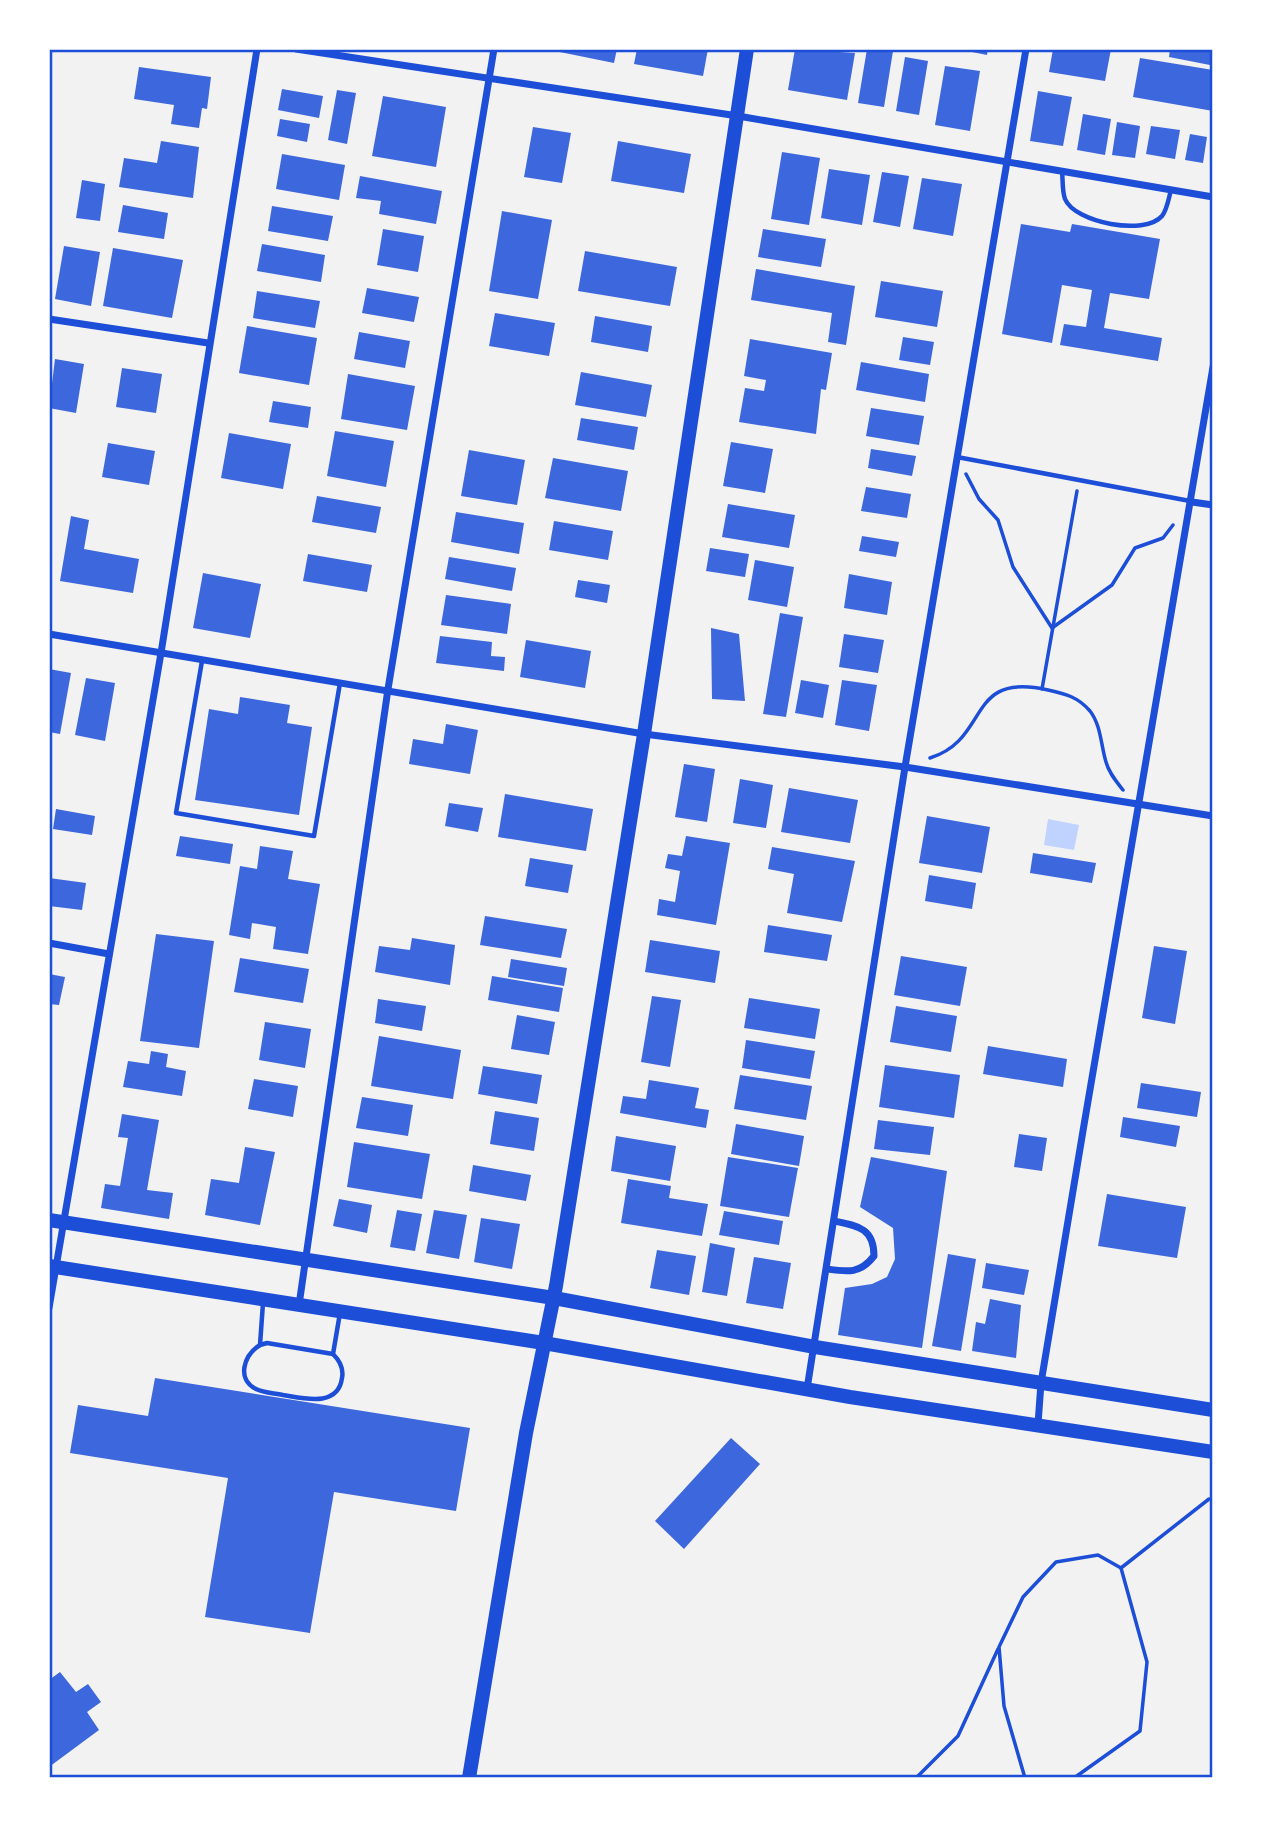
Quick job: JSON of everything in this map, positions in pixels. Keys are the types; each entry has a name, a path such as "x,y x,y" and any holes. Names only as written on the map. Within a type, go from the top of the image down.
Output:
{"main road":[{"path":"469,1778 554,1298 644,734 747,49"},
{"path":"49,1220 304,1262 554,1298 815,1347 1213,1410"},
{"path":"53,1267 544,1343 807,1389 1213,1452"}],"street":[{"path":"49,1308 53,1267 64,1223 161,653 208,343 257,49"},
{"path":"296,49 489,81 738,116 1213,197"},
{"path":"299,1305 388,689 494,49"},
{"path":"807,1389 905,766 1026,49"},
{"path":"49,319 208,343"},
{"path":"1038,1424 1041,1382 1136,805 1192,502 1213,367"},
{"path":"1192,502 1213,505"},
{"path":"49,634 644,734 905,766 1213,816"},
{"path":"49,943 109,954"},
{"path":"827,1269 851,1273 868,1264 874,1256 871,1235 863,1227 834,1221"}],"lane":[{"path":"1061,171 1066,200 1082,217 1106,222 1144,227 1163,215 1171,190"},
{"path":"957,457 1192,502"},
{"path":"202,660 176,813 314,836 340,682"},
{"path":"260,1345 263,1299"},
{"path":"333,1354 279,1345 260,1345 247,1356 244,1364 247,1380 258,1391 315,1399 331,1396 342,1384 342,1367 333,1354 340,1312"}],"path":[{"path":"957,457 979,499 998,520 1013,567 1052,628"},
{"path":"1042,689 1079,480"},
{"path":"1052,628 1112,584 1135,548 1163,538 1192,502"},
{"path":"905,766 951,749 969,732 982,704 990,697 1012,686 1042,689 1074,696 1093,715 1107,765 1136,805"},
{"path":"1121,1568 1209,1499"},
{"path":"916,1778 958,1736 1023,1597 1056,1562 1098,1555 1121,1568 1147,1662 1140,1731 1074,1778"},
{"path":"999,1647 1004,1706 1024,1778"}],"water":[{"path":"1048,819 1079,825 1074,850 1044,845"}],"building":[{"path":"545,49 617,49 614,63"},
{"path":"637,49 708,49 703,76 634,64"},
{"path":"795,49 855,53 847,100 788,90"},
{"path":"867,49 893,51 884,107 858,103"},
{"path":"957,49 988,49 987,55"},
{"path":"1053,49 1111,49 1105,81 1049,72"},
{"path":"1170,49 1213,49 1210,65 1169,57"},
{"path":"905,57 928,61 919,115 896,111"},
{"path":"1140,58 1213,70 1213,111 1133,97"},
{"path":"945,66 980,71 970,131 935,125"},
{"path":"139,67 211,77 207,109 202,108 199,128 171,124 174,105 134,99"},
{"path":"282,89 323,96 319,118 278,110"},
{"path":"337,90 356,93 347,144 328,140"},
{"path":"1038,91 1072,97 1063,146 1030,141"},
{"path":"383,96 446,107 436,167 372,156"},
{"path":"1083,114 1111,119 1105,155 1077,150"},
{"path":"280,119 310,124 307,142 277,136"},
{"path":"1117,122 1140,126 1135,158 1112,155"},
{"path":"1151,126 1180,130 1175,159 1146,154"},
{"path":"533,127 571,133 562,183 524,177"},
{"path":"1190,134 1207,137 1203,163 1185,160"},
{"path":"161,141 199,147 193,198 119,187 124,158 157,163"},
{"path":"618,141 691,154 684,193 611,181"},
{"path":"782,152 820,158 809,225 771,219"},
{"path":"282,154 345,165 339,200 276,189"},
{"path":"829,169 870,175 862,225 821,218"},
{"path":"882,172 909,176 900,227 873,222"},
{"path":"360,176 442,191 436,224 379,214 381,201 356,198"},
{"path":"922,178 962,184 953,236 913,229"},
{"path":"82,180 105,184 100,221 76,218"},
{"path":"123,205 168,213 164,239 118,232"},
{"path":"272,206 333,216 328,241 268,231"},
{"path":"502,211 552,220 538,299 489,291"},
{"path":"1021,224 1070,232 1072,224 1160,239 1149,299 1110,293 1104,328 1162,338 1158,361 1060,345 1064,324 1086,327 1092,290 1062,285 1052,343 1002,334"},
{"path":"383,229 424,236 418,272 377,265"},
{"path":"763,229 826,239 821,267 758,257"},
{"path":"262,244 325,255 321,282 257,271"},
{"path":"64,246 100,252 91,306 55,299"},
{"path":"113,248 183,260 172,318 103,306"},
{"path":"585,251 677,267 670,306 578,291"},
{"path":"756,269 855,286 846,345 828,342 832,313 751,300"},
{"path":"881,281 943,291 937,327 875,317"},
{"path":"367,288 419,297 414,322 362,313"},
{"path":"257,291 320,301 315,328 253,318"},
{"path":"495,313 555,323 549,356 489,346"},
{"path":"595,316 652,326 648,352 591,342"},
{"path":"247,326 317,338 309,385 239,373"},
{"path":"359,332 410,341 405,368 354,359"},
{"path":"903,337 934,342 930,365 899,360"},
{"path":"750,339 832,353 826,390 821,389 816,434 739,422 745,388 764,391 766,380 744,376"},
{"path":"55,359 84,364 76,413 49,408"},
{"path":"861,362 929,374 925,402 856,390"},
{"path":"122,368 162,374 156,413 116,407"},
{"path":"581,372 652,385 646,417 575,405"},
{"path":"348,374 415,386 407,430 341,419"},
{"path":"273,401 311,407 308,428 269,422"},
{"path":"871,408 924,416 919,445 866,436"},
{"path":"581,418 638,427 634,450 577,440"},
{"path":"335,431 394,441 386,487 327,476"},
{"path":"229,433 291,444 283,489 221,478"},
{"path":"731,442 773,449 765,493 723,486"},
{"path":"108,443 155,451 149,485 102,477"},
{"path":"871,449 916,456 912,476 868,468"},
{"path":"469,450 525,460 517,505 461,496"},
{"path":"553,458 628,471 621,511 545,498"},
{"path":"866,487 911,494 907,518 861,511"},
{"path":"317,496 381,507 376,533 312,522"},
{"path":"728,504 795,515 789,548 722,537"},
{"path":"456,512 524,523 519,554 451,542"},
{"path":"71,516 89,520 84,549 139,559 133,593 60,581"},
{"path":"554,521 613,531 608,560 549,550"},
{"path":"862,536 899,542 896,557 859,551"},
{"path":"710,548 749,554 745,577 706,571"},
{"path":"308,554 372,565 367,592 303,581"},
{"path":"449,557 516,568 512,591 445,579"},
{"path":"755,560 794,567 787,607 748,600"},
{"path":"203,573 261,584 250,638 193,628"},
{"path":"849,574 892,582 887,615 844,608"},
{"path":"578,580 610,585 607,603 575,597"},
{"path":"446,595 511,604 507,634 441,625"},
{"path":"780,613 803,617 786,717 763,714"},
{"path":"711,628 739,634 745,701 712,699"},
{"path":"844,634 884,640 878,673 839,667"},
{"path":"440,636 492,642 491,656 505,657 504,671 436,663"},
{"path":"526,640 591,651 585,688 520,677"},
{"path":"49,669 71,673 60,734 49,732"},
{"path":"86,678 115,683 105,741 75,735"},
{"path":"801,680 829,685 823,718 795,713"},
{"path":"842,680 877,685 869,731 835,725"},
{"path":"240,697 290,705 287,723 312,727 299,815 195,800 209,709 238,714"},
{"path":"446,724 478,730 470,774 409,764 413,739 443,744"},
{"path":"684,764 715,769 707,822 675,817"},
{"path":"740,779 773,785 766,828 733,823"},
{"path":"789,788 858,800 850,843 781,832"},
{"path":"505,794 593,809 586,851 498,837"},
{"path":"449,803 483,808 478,832 445,826"},
{"path":"56,809 95,816 92,835 53,829"},
{"path":"927,816 990,827 982,873 919,863"},
{"path":"180,836 233,844 230,864 176,856"},
{"path":"686,836 730,843 716,925 657,915 659,899 675,902 680,871 665,868 668,854 682,856"},
{"path":"260,846 293,851 288,879 320,884 308,954 273,949 276,927 252,923 250,939 229,935 240,866 257,869"},
{"path":"772,847 855,861 842,922 787,913 794,874 768,869"},
{"path":"1033,853 1096,863 1092,883 1030,873"},
{"path":"530,858 573,865 568,893 525,886"},
{"path":"929,875 976,883 972,909 925,901"},
{"path":"49,878 86,883 82,910 49,906"},
{"path":"485,916 567,929 561,958 480,945"},
{"path":"768,925 832,935 827,961 764,952"},
{"path":"156,934 214,941 199,1048 140,1041"},
{"path":"412,938 455,945 450,985 375,972 379,946 410,950"},
{"path":"650,940 720,951 715,983 645,972"},
{"path":"1154,946 1187,951 1175,1024 1142,1018"},
{"path":"901,956 967,967 960,1006 894,995"},
{"path":"240,958 309,969 303,1003 234,992"},
{"path":"511,959 567,968 564,986 508,977"},
{"path":"49,974 65,977 59,1005 49,1004"},
{"path":"492,976 563,988 559,1012 488,1000"},
{"path":"652,996 681,1000 670,1067 641,1062"},
{"path":"749,998 820,1009 815,1039 744,1028"},
{"path":"378,999 426,1006 422,1031 375,1023"},
{"path":"896,1006 957,1016 951,1052 890,1042"},
{"path":"517,1015 555,1022 549,1055 511,1049"},
{"path":"265,1022 311,1029 305,1068 259,1060"},
{"path":"379,1036 461,1050 453,1099 371,1086"},
{"path":"746,1040 815,1051 810,1079 742,1068"},
{"path":"988,1046 1067,1059 1063,1087 983,1074"},
{"path":"151,1051 168,1054 166,1067 186,1071 182,1096 123,1087 128,1061 149,1064"},
{"path":"885,1065 960,1075 954,1118 879,1107"},
{"path":"483,1066 542,1075 537,1104 478,1094"},
{"path":"740,1075 812,1086 806,1120 734,1109"},
{"path":"254,1079 298,1086 293,1117 248,1109"},
{"path":"649,1080 699,1088 695,1108 709,1110 706,1128 620,1113 623,1096 646,1099"},
{"path":"1141,1083 1201,1092 1197,1117 1137,1108"},
{"path":"362,1097 413,1105 408,1136 356,1128"},
{"path":"495,1111 539,1118 534,1151 490,1144"},
{"path":"122,1114 159,1120 147,1190 173,1193 169,1219 101,1208 105,1184 120,1186 128,1138 118,1137"},
{"path":"1123,1117 1180,1126 1176,1147 1120,1137"},
{"path":"878,1120 934,1127 930,1155 874,1149"},
{"path":"736,1124 804,1136 799,1166 731,1154"},
{"path":"1019,1134 1047,1138 1042,1171 1014,1167"},
{"path":"616,1136 676,1146 670,1181 611,1171"},
{"path":"354,1142 430,1154 422,1199 347,1187"},
{"path":"245,1147 275,1152 260,1225 205,1215 211,1179 239,1183"},
{"path":"728,1157 798,1168 789,1217 720,1206"},
{"path":"871,1157 947,1171 922,1348 838,1335 845,1288 872,1284 887,1277 895,1259 893,1228 860,1207"},
{"path":"473,1165 531,1175 526,1201 469,1191"},
{"path":"628,1179 671,1186 669,1198 708,1204 702,1236 621,1223"},
{"path":"1107,1194 1186,1207 1177,1258 1098,1246"},
{"path":"339,1199 372,1205 367,1233 333,1226"},
{"path":"397,1210 422,1214 415,1251 390,1247"},
{"path":"434,1210 467,1215 459,1259 426,1253"},
{"path":"724,1211 783,1221 779,1245 719,1235"},
{"path":"481,1218 520,1224 512,1269 474,1262"},
{"path":"710,1243 735,1248 727,1296 702,1292"},
{"path":"657,1250 696,1256 689,1295 650,1288"},
{"path":"948,1254 976,1259 961,1351 932,1346"},
{"path":"754,1257 791,1263 783,1309 746,1303"},
{"path":"986,1263 1029,1270 1024,1295 982,1288"},
{"path":"990,1299 1021,1305 1016,1358 972,1351 976,1322 985,1324"},
{"path":"155,1378 470,1428 456,1511 334,1492 310,1633 205,1617 228,1478 70,1453 78,1405 148,1416"},
{"path":"731,1438 760,1464 684,1549 655,1521"},
{"path":"60,1672 76,1692 88,1684 101,1702 87,1712 99,1730 49,1767 49,1680"}]}
